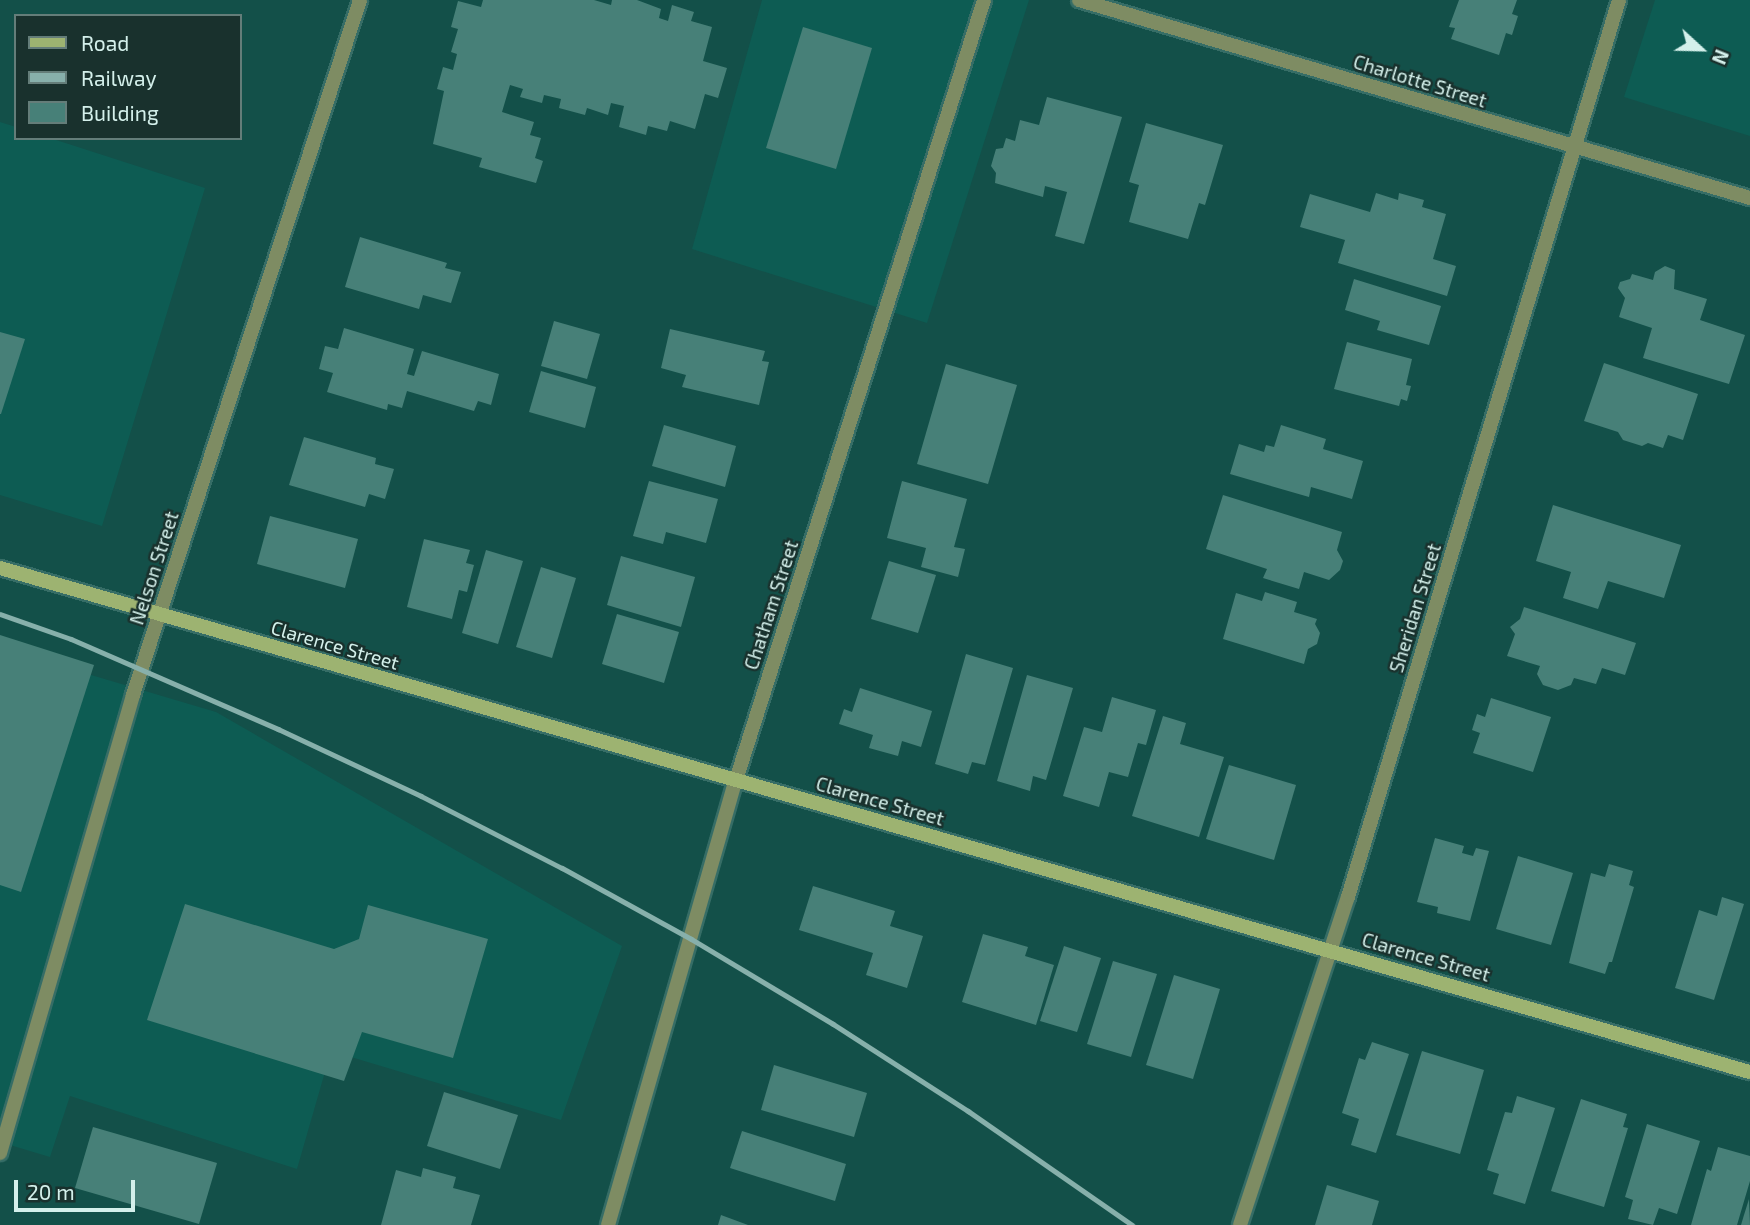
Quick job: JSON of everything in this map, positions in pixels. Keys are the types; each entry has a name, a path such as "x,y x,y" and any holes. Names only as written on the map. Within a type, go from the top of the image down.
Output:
{"main road":[{"name":"Clarence Street","path":"0,568 159,616 1331,949 1750,1072"}],"street":[{"name":"Nelson Street","path":"0,1153 159,616 360,0"},
{"name":"Chatham Street","path":"608,1225 736,780 984,0"},
{"name":"Charlotte Street","path":"1079,0 1750,198"},
{"name":"Sheridan Street","path":"1240,1225 1331,949 1619,0"}],"shaded area":[{"path":"762,0 1029,0 927,323 692,249"},
{"path":"1655,0 1750,0 1750,136 1624,97"},
{"path":"0,122 14,126 14,140 56,140 205,188 102,526 0,495"},
{"path":"0,648 216,712 622,946 561,1120 331,1051 297,1169 70,1096 50,1157 0,1142"}],"building":[{"path":"483,0 594,0 611,5 612,0 637,0 661,9 659,18 668,21 672,5 694,12 691,21 712,27 703,61 727,68 718,98 705,94 695,129 670,121 667,131 648,126 646,135 619,127 624,106 611,103 608,115 587,108 585,115 559,108 561,99 544,95 542,103 520,97 523,89 510,85 502,112 534,122 530,135 541,138 535,158 543,161 536,183 479,167 482,158 433,144 444,91 437,89 443,67 453,70 457,54 451,52 458,29 451,27 458,1 481,7"},
{"path":"1459,0 1517,0 1512,14 1518,16 1512,35 1506,33 1499,55 1451,39 1455,28 1449,27"},
{"path":"803,27 872,48 836,169 766,148"},
{"path":"1047,97 1122,117 1084,244 1055,236 1067,192 1045,186 1043,197 995,183 996,173 991,166 996,149 1003,148 1006,138 1015,141 1020,120 1039,125"},
{"path":"1146,123 1223,145 1205,205 1199,203 1188,239 1129,222 1139,185 1129,182"},
{"path":"1376,193 1398,200 1399,193 1424,200 1422,207 1446,214 1433,259 1456,266 1447,296 1338,263 1345,240 1300,227 1310,194 1370,212"},
{"path":"360,237 447,263 445,268 461,272 451,303 423,295 419,309 345,287"},
{"path":"1665,266 1675,270 1674,289 1707,299 1700,320 1745,335 1729,384 1643,358 1652,328 1619,317 1625,298 1618,288 1620,282 1630,279 1632,274 1653,280 1655,272"},
{"path":"1354,279 1441,306 1429,345 1377,330 1380,321 1345,310"},
{"path":"554,321 600,334 587,379 541,366"},
{"path":"344,328 414,349 407,374 414,376 422,351 499,374 491,405 478,401 474,411 407,391 402,408 388,404 387,410 327,392 333,373 319,369 325,346 338,349"},
{"path":"670,329 765,351 762,361 769,362 759,405 682,387 686,375 661,368"},
{"path":"0,332 25,339 1,414 0,414"},
{"path":"1347,342 1412,359 1406,385 1411,386 1407,401 1401,399 1399,406 1334,389"},
{"path":"1604,363 1698,394 1683,440 1668,435 1663,448 1648,443 1642,446 1623,440 1618,432 1584,421"},
{"path":"946,364 1017,385 988,484 917,464"},
{"path":"541,371 596,387 585,428 529,412"},
{"path":"664,425 736,446 725,487 652,466"},
{"path":"1281,425 1326,439 1323,449 1363,461 1352,499 1311,487 1309,497 1230,474 1239,444 1264,452 1266,445 1274,447"},
{"path":"304,437 376,458 375,464 394,469 385,499 369,494 365,507 289,485"},
{"path":"649,481 718,499 706,543 666,532 663,544 633,536"},
{"path":"902,481 967,499 954,547 965,549 958,577 921,567 926,548 887,538"},
{"path":"1223,495 1342,532 1337,550 1343,561 1340,570 1329,580 1304,572 1299,589 1263,578 1267,569 1206,549"},
{"path":"1553,505 1681,545 1664,598 1608,581 1598,609 1563,598 1571,572 1536,561"},
{"path":"270,516 358,539 345,588 257,564"},
{"path":"424,539 470,550 466,563 474,565 467,592 459,590 452,619 407,607"},
{"path":"486,550 523,561 498,644 462,633"},
{"path":"621,556 695,577 681,627 607,605"},
{"path":"889,561 936,575 918,633 871,619"},
{"path":"541,567 576,578 552,658 516,647"},
{"path":"1265,592 1297,602 1294,612 1317,619 1315,624 1320,633 1317,644 1308,649 1304,664 1223,639 1236,593 1262,601"},
{"path":"1524,607 1636,643 1625,675 1602,668 1596,684 1574,678 1571,685 1558,690 1543,685 1537,674 1540,666 1507,656 1515,634 1510,627 1520,619"},
{"path":"617,614 679,632 664,683 602,664"},
{"path":"0,635 94,665 21,892 0,885"},
{"path":"966,654 1013,668 985,765 972,762 968,774 935,764"},
{"path":"1027,675 1073,688 1046,780 1033,776 1030,791 997,781"},
{"path":"860,688 932,711 921,747 902,741 898,756 869,748 873,735 839,724 844,709 852,712"},
{"path":"1112,697 1156,710 1146,745 1138,743 1128,777 1109,772 1099,807 1063,796 1084,727 1102,732"},
{"path":"1491,698 1551,717 1533,772 1473,753 1480,733 1472,730 1477,714 1485,717"},
{"path":"1163,716 1186,723 1180,744 1224,757 1199,837 1132,816"},
{"path":"1229,765 1296,785 1274,860 1206,839"},
{"path":"1435,838 1464,846 1462,853 1473,856 1476,848 1489,851 1470,921 1437,913 1438,907 1417,902"},
{"path":"1518,856 1573,873 1551,945 1496,929"},
{"path":"1609,864 1633,871 1629,885 1634,887 1612,962 1609,962 1605,974 1569,963 1591,873 1605,877"},
{"path":"813,886 895,911 890,926 923,936 907,988 866,975 873,953 799,930"},
{"path":"1722,897 1744,904 1714,1000 1675,988 1699,910 1717,916"},
{"path":"185,904 334,949 359,939 368,905 488,939 453,1058 362,1032 344,1081 147,1020"},
{"path":"983,934 1028,947 1025,956 1054,965 1036,1025 962,1002"},
{"path":"1064,946 1101,958 1077,1032 1040,1021"},
{"path":"1113,961 1157,974 1131,1057 1087,1044"},
{"path":"1174,975 1220,989 1193,1079 1146,1065"},
{"path":"1372,1042 1409,1054 1376,1153 1351,1145 1359,1119 1342,1113 1359,1058 1365,1060"},
{"path":"1422,1051 1484,1070 1460,1154 1396,1135"},
{"path":"774,1065 867,1093 854,1137 761,1110"},
{"path":"444,1092 518,1115 500,1169 427,1146"},
{"path":"1517,1096 1555,1108 1525,1204 1493,1194 1499,1174 1487,1170 1505,1112 1512,1113"},
{"path":"1581,1099 1627,1114 1623,1127 1628,1128 1604,1207 1551,1191"},
{"path":"1647,1124 1700,1141 1677,1214 1659,1208 1653,1225 1628,1219 1633,1200 1625,1197"},
{"path":"93,1127 217,1163 199,1224 75,1188"},
{"path":"742,1131 846,1164 835,1201 730,1168"},
{"path":"1718,1147 1750,1156 1750,1181 1737,1225 1691,1225 1707,1169 1711,1171"},
{"path":"423,1168 456,1177 453,1188 480,1195 471,1225 381,1225 396,1170 421,1177"},
{"path":"1327,1185 1379,1201 1372,1225 1315,1225"},
{"path":"1749,1199 1750,1225 1741,1225 1744,1215"},
{"path":"721,1215 748,1225 718,1225"}],"railway":[{"path":"0,614 71,639 278,729 421,796 562,868 691,939 833,1024 968,1111 1132,1225"}]}
